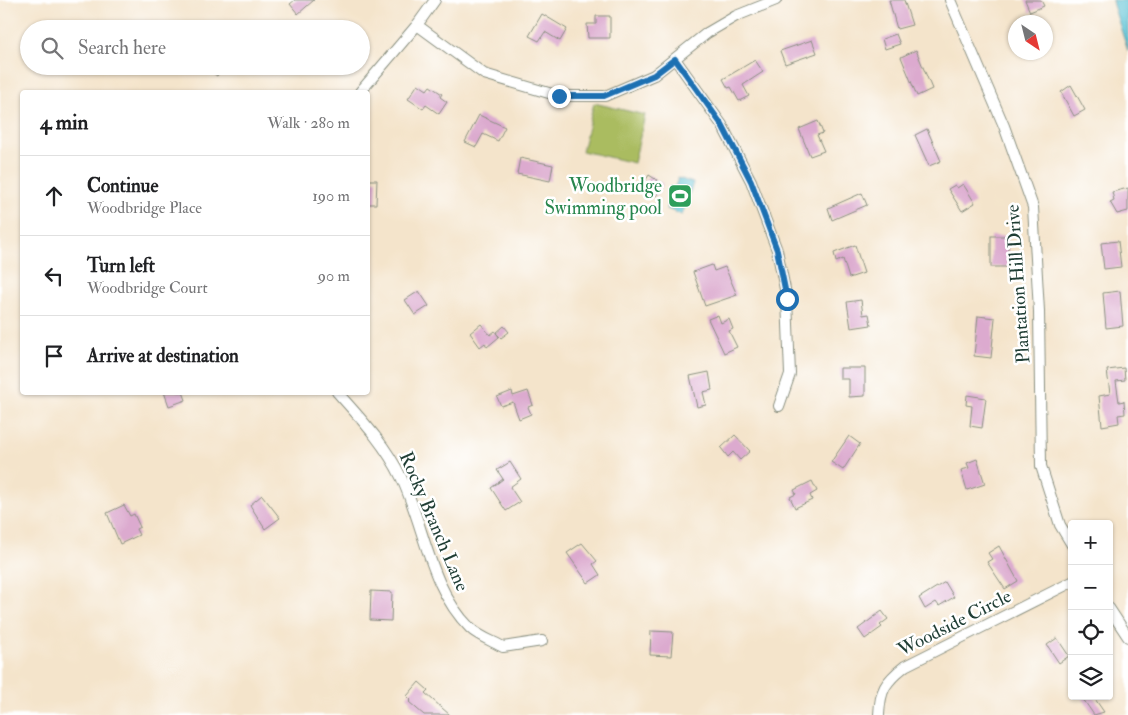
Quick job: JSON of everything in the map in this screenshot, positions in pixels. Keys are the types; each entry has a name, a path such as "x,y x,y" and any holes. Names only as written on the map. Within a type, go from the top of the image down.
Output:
{"street":[{"path":"362,90 417,25 435,0"},
{"path":"417,25 484,74 559,96 604,96 654,75 707,33 736,16 776,0"},
{"name":"Plantation Hill Drive","path":"950,0 1004,126 1033,207 1039,311 1041,466 1060,525 1068,538"},
{"path":"675,59 722,125 751,181 777,250 787,299 790,349 790,374 779,406"},
{"name":"Rocky Branch Lane","path":"339,395 379,439 401,477 433,569 448,601 471,629 503,648 542,641"},
{"name":"Woodside Circle","path":"880,715 880,695 891,677 905,666 1068,584"},
{"path":"1110,610 1128,637"}],"green space":[{"path":"594,103 645,115 634,163 582,151"}],"water":[{"path":"1112,0 1128,0 1128,51 1113,5"},
{"name":"Woodbridge Swimming pool","path":"678,178 693,183 682,215 667,209"}],"building":[{"path":"295,0 314,0 298,14 290,4"},
{"path":"889,0 904,0 912,25 897,29"},
{"path":"1025,0 1041,0 1044,6 1030,12"},
{"path":"542,14 567,29 560,41 545,32 539,41 529,36"},
{"path":"596,16 610,16 610,38 588,38 587,24 596,24"},
{"path":"896,34 900,44 885,49 882,39"},
{"path":"812,40 817,53 785,64 780,51"},
{"path":"916,50 932,89 917,96 901,57"},
{"path":"755,60 763,72 743,85 749,96 739,101 731,87 728,88 723,79"},
{"path":"418,84 427,90 430,86 442,94 440,97 447,102 439,114 426,105 423,109 408,99"},
{"path":"1071,85 1085,110 1074,116 1061,92"},
{"path":"479,115 505,127 498,141 483,134 476,147 465,142"},
{"path":"818,121 823,133 817,135 824,151 810,156 799,129"},
{"path":"927,129 941,161 929,166 915,135"},
{"path":"520,158 553,165 550,181 517,174"},
{"path":"649,175 663,184 656,196 642,186"},
{"path":"370,180 377,180 376,204 370,204"},
{"path":"963,184 975,203 962,211 948,189 955,185 957,188"},
{"path":"1128,188 1128,211 1117,214 1110,202 1114,200 1112,192"},
{"path":"862,193 867,205 832,220 828,208"},
{"path":"991,236 1008,236 1008,267 991,267"},
{"path":"1118,241 1121,267 1104,269 1101,243"},
{"path":"855,245 864,273 849,278 843,259 836,262 834,253"},
{"path":"712,265 714,271 725,267 737,295 705,306 693,272"},
{"path":"419,291 429,306 415,315 405,300"},
{"path":"1120,291 1123,326 1106,328 1103,293"},
{"path":"861,300 863,315 869,314 871,325 851,328 847,302"},
{"path":"718,315 721,323 729,319 733,329 729,331 737,347 724,353 708,319"},
{"path":"978,316 995,318 991,358 974,356"},
{"path":"481,324 490,335 495,331 499,337 487,347 485,343 480,347 470,333"},
{"path":"504,326 509,332 501,338 496,333"},
{"path":"840,368 865,368 865,396 849,397 849,379 840,379"},
{"path":"1124,368 1125,380 1116,381 1119,402 1124,401 1125,414 1118,415 1119,423 1102,426 1099,396 1110,394 1107,370"},
{"path":"709,372 712,390 703,392 706,405 697,407 690,376"},
{"path":"512,391 513,396 528,391 533,405 528,407 531,414 519,419 513,402 501,406 497,397"},
{"path":"165,395 184,395 186,400 169,406"},
{"path":"967,395 986,398 982,428 970,426 972,406 966,405"},
{"path":"735,435 750,451 740,460 733,452 728,457 721,448"},
{"path":"849,436 860,444 843,470 831,462"},
{"path":"977,459 985,484 967,490 961,470 969,468 967,463"},
{"path":"510,462 521,479 510,487 520,502 506,511 491,488 503,479 497,470"},
{"path":"812,481 817,491 810,495 812,500 795,508 790,497 796,494 794,490"},
{"path":"262,495 280,518 265,529 250,505"},
{"path":"124,505 130,516 134,514 140,527 136,529 139,535 120,544 107,513"},
{"path":"582,543 597,561 593,564 600,575 588,583 567,553"},
{"path":"999,546 1018,581 1005,589 987,562 992,559 988,553"},
{"path":"945,582 954,597 939,606 936,602 925,609 919,598"},
{"path":"371,591 392,592 391,621 370,620"},
{"path":"882,611 888,619 880,625 882,627 865,639 858,629"},
{"path":"651,631 673,632 671,656 650,655"},
{"path":"1057,638 1068,657 1059,663 1047,645"},
{"path":"419,682 428,690 425,693 450,715 424,715 409,702 411,700 407,696"},
{"path":"1084,700 1096,700 1104,712 1094,715"}],"place":[{"name":"Woodbridge Swimming pool","path":"680,196"}],"route":[{"path":"559,96 604,96 654,75 675,59 722,125 751,181 777,250 787,299"}]}
